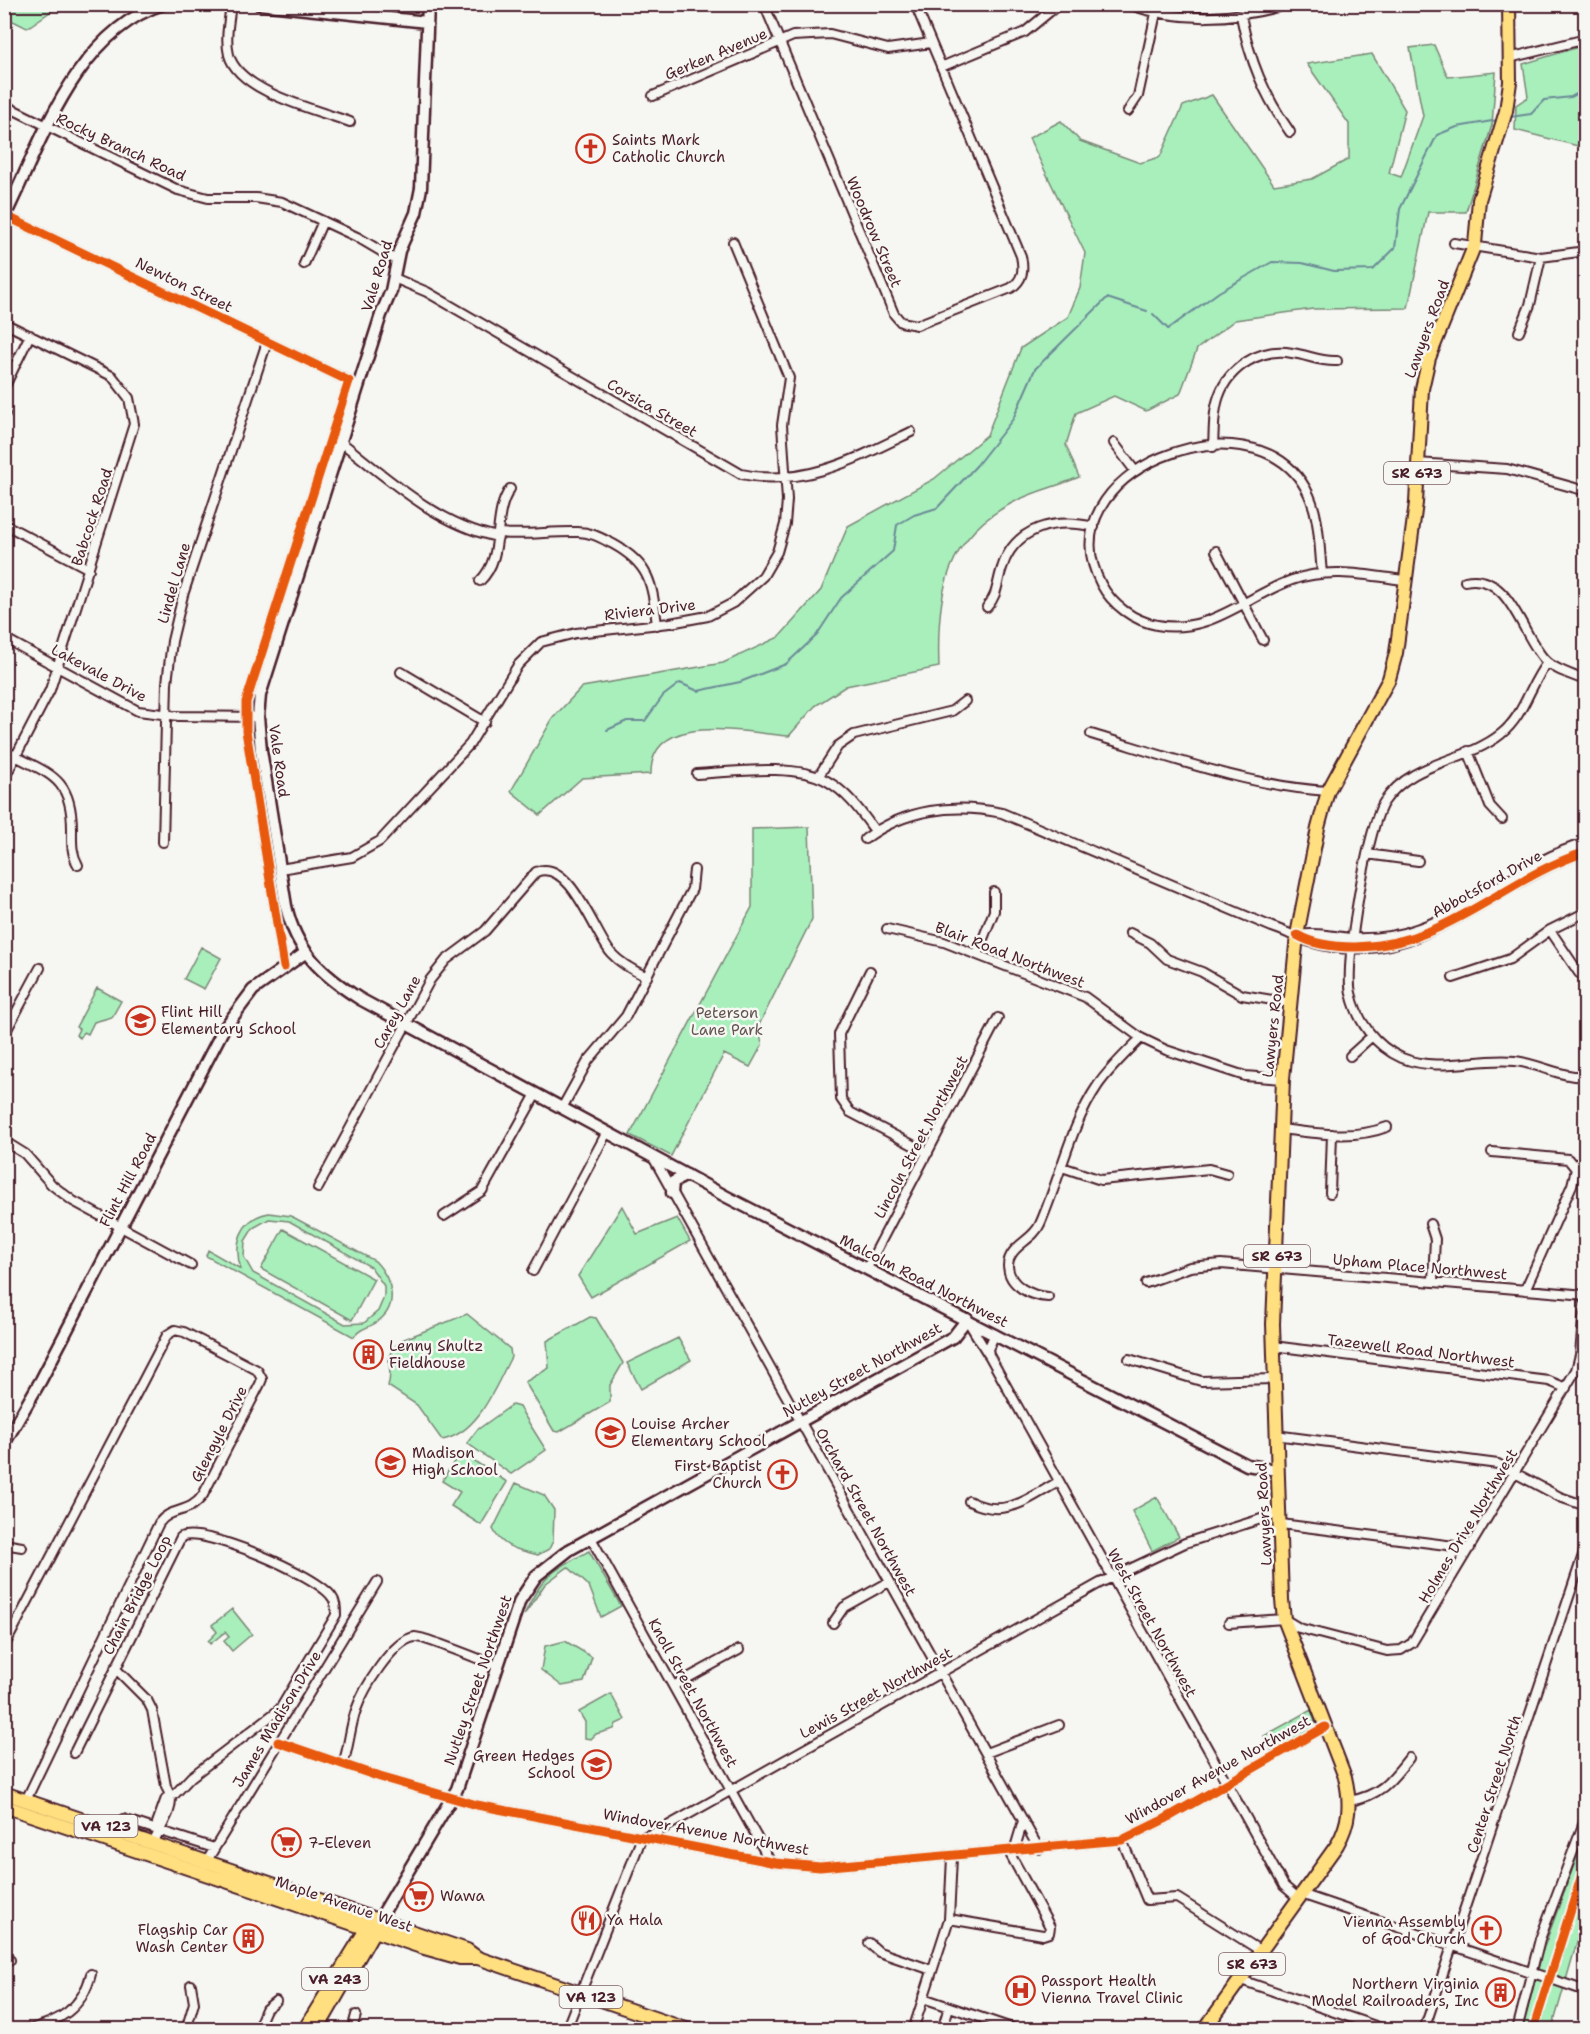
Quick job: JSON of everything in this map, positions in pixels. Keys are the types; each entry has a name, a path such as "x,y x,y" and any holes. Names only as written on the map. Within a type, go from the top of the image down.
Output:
{"main road":[{"path":"5,217 76,75 97,47 129,20 163,4"},
{"path":"259,4 427,22"},
{"name":"Vale Road","path":"428,4 421,188 416,213 396,260 393,278 356,383 341,442 262,684 258,717 289,918 305,953 334,983 405,1024 562,1108"},
{"name":"Lawyers Road","path":"1204,2030 1344,1833 1349,1801 1344,1777 1284,1619 1281,1519 1276,1470 1273,1346 1283,1079 1297,935 1318,828 1328,791 1383,690 1393,666 1414,520 1419,411 1425,372 1475,244 1479,200 1506,111 1509,4"},
{"name":"Flint Hill Road","path":"4,1444 228,1022 253,990 305,953"},
{"name":"Malcolm Road Northwest","path":"562,1108 1247,1466 1276,1470"},
{"path":"672,1193 673,1182 687,1175"},
{"name":"Nutley Street Northwest","path":"374,1926 452,1799 520,1600 545,1566 591,1538 953,1336 967,1319"},
{"name":"VA 123","path":"4,1793 156,1836 205,1865"},
{"name":"VA 123","path":"4,1806 205,1865"},
{"name":"Maple Avenue West","path":"205,1865 460,1958 478,1958 689,2030"},
{"name":"VA 243","path":"318,2029 374,1926"},
{"name":"VA 243","path":"304,2030 374,1926"}],"street":[{"path":"231,4 228,45 231,61 240,75 262,89 350,122"},
{"name":"Woodrow Street","path":"764,4 897,318 909,325 926,323 1011,288 1022,276 1020,253 941,67"},
{"path":"915,4 941,67 1025,32 1059,4"},
{"path":"1127,4 1156,13 1191,18 1241,16 1289,4"},
{"path":"1128,111 1138,96 1156,13"},
{"path":"1241,16 1256,74 1272,107 1290,132"},
{"name":"Gerken Avenue","path":"653,96 793,36 819,33 888,49 931,43"},
{"path":"1509,58 1586,39"},
{"name":"Rocky Branch Road","path":"4,105 178,190 208,198 268,199 293,206 396,260"},
{"name":"Newton Street","path":"5,217 356,383"},
{"path":"304,264 323,221"},
{"name":"Riviera Drive","path":"280,869 341,860 370,849 470,744 486,722 518,665 541,642 576,633 708,616 733,603 754,585 770,564 782,539 787,512 782,425 789,378 733,242"},
{"path":"1454,243 1475,244 1541,257 1586,251"},
{"path":"1519,332 1530,305 1541,257"},
{"name":"Corsica Street","path":"393,278 427,292 732,470 753,476 812,473 840,466 911,432"},
{"name":"Babcock Road","path":"4,322 112,376 125,390 133,407 133,433 57,667 44,704 4,779"},
{"path":"4,388 30,335"},
{"name":"Lindel Lane","path":"164,842 168,663 177,616 267,342"},
{"path":"1214,447 1219,396 1228,378 1245,363 1261,355 1282,352 1325,362 1337,361"},
{"path":"284,967 245,717 250,684 356,383"},
{"path":"341,442 429,507 465,528 498,535 583,532 617,546 635,559 647,573 652,589 657,624"},
{"path":"1114,443 1135,471"},
{"path":"1322,573 1314,509 1299,478 1284,463 1264,452 1242,447 1214,447 1172,452 1135,471 1107,498 1094,527 1092,555 1098,576 1116,603 1137,618 1157,625 1184,626 1210,621 1285,583 1322,573 1351,573 1404,580"},
{"path":"1417,463 1506,469 1586,491"},
{"path":"480,581 492,564 502,502 510,489"},
{"path":"987,607 995,596 1008,553 1028,533 1057,522 1094,527"},
{"path":"4,525 89,569"},
{"path":"1216,551 1263,640"},
{"path":"1465,581 1481,580 1505,596 1535,648 1547,663 1581,680"},
{"name":"Lakevale Drive","path":"4,638 129,707 166,715 258,717"},
{"path":"1547,663 1532,682 1522,710 1511,725 1494,740 1420,770 1392,791 1375,820 1367,854 1349,971 1350,992 1359,1017 1372,1036 1400,1057 1423,1064 1514,1061 1541,1065 1573,1077 1586,1076"},
{"path":"401,672 486,722"},
{"path":"818,777 832,754 854,735 952,711 965,702"},
{"path":"1091,734 1259,781 1298,789 1328,791"},
{"path":"4,750 53,778 68,792 72,807 72,852 78,865"},
{"path":"1468,751 1490,806 1502,819"},
{"path":"697,774 784,771 818,777 849,798 875,831"},
{"name":"Abbotsford Drive","path":"865,838 905,817 936,809 968,808 1002,813 1272,927 1297,935 1309,942 1407,940 1442,928 1545,869 1586,852"},
{"name":"Abbotsford Drive","path":"1353,942 1419,928 1444,918 1550,857 1586,843"},
{"path":"1367,854 1418,861"},
{"name":"Carey Lane","path":"318,1188 405,1024 440,967 485,931 533,876 544,870 570,885 611,953 627,967 647,977"},
{"path":"562,1108 588,1060 626,1016 692,889 694,870"},
{"path":"977,954 994,911 994,892"},
{"path":"1453,978 1510,959 1550,930 1586,912"},
{"name":"Blair Road Northwest","path":"887,929 930,938 977,954 1084,997 1141,1038 1166,1050 1245,1076 1283,1079"},
{"path":"1550,930 1579,973"},
{"path":"1130,933 1150,943 1167,959 1202,972 1242,995 1291,1003"},
{"path":"4,1035 40,968"},
{"path":"870,971 839,1034 841,1099 850,1112 928,1153"},
{"name":"Lincoln Street Northwest","path":"867,1269 998,1018"},
{"path":"1350,1056 1372,1036"},
{"path":"1048,1297 1034,1295 1016,1284 1011,1277 1008,1264 1012,1253 1039,1227 1083,1113 1098,1086 1141,1038"},
{"path":"444,1216 482,1191 536,1094"},
{"path":"1281,1130 1360,1134 1387,1127"},
{"path":"533,1271 607,1132"},
{"path":"1330,1193 1332,1134"},
{"path":"4,1141 25,1154 62,1194 191,1265"},
{"path":"1492,1152 1564,1159 1575,1165"},
{"name":"Orchard Street Northwest","path":"653,1157 1039,1849"},
{"path":"1575,1165 1586,1159"},
{"path":"1525,1290 1572,1185 1576,1173 1575,1165"},
{"path":"1062,1167 1101,1180 1209,1169 1227,1174"},
{"path":"1430,1224 1435,1239 1433,1281"},
{"name":"Upham Place Northwest","path":"1146,1283 1175,1271 1205,1265 1276,1268 1585,1295"},
{"name":"Holmes Drive Northwest","path":"1284,1619 1299,1628 1387,1651 1401,1650 1412,1643 1566,1388 1579,1360 1585,1295"},
{"name":"West Street Northwest","path":"967,1319 1284,1886 1300,1896"},
{"name":"Glengyle Drive","path":"4,1647 167,1335 175,1330 184,1332 257,1370 262,1379 260,1384 203,1495 192,1507 171,1513 159,1523 26,1800"},
{"path":"988,1355 987,1348 995,1334"},
{"name":"Tazewell Road Northwest","path":"1273,1346 1549,1381 1566,1388"},
{"path":"1129,1359 1201,1381 1274,1379"},
{"path":"1275,1435 1492,1462 1516,1472 1560,1497 1586,1506"},
{"path":"969,1500 986,1508 1001,1509 1017,1504 1058,1482"},
{"path":"1281,1519 1470,1548"},
{"name":"Lewis Street Northwest","path":"642,1837 657,1832 1111,1578 1185,1543 1281,1519"},
{"name":"Chain Bridge Loop","path":"156,1836 157,1823 164,1800 170,1796 280,1709 334,1620 335,1603 327,1592 281,1564 198,1534 186,1535 177,1543 116,1668 123,1672 150,1705 170,1796"},
{"name":"Knoll Street Northwest","path":"591,1538 770,1861"},
{"path":"4,1544 22,1547"},
{"name":"Center Street North","path":"1424,2030 1586,1546"},
{"name":"James Madison Drive","path":"205,1865 377,1582"},
{"path":"832,1623 844,1607 889,1582"},
{"path":"1229,1623 1284,1619"},
{"path":"343,1764 356,1711 365,1692 398,1645 414,1637 422,1637 497,1666"},
{"path":"675,1686 739,1650"},
{"path":"74,1754 116,1668"},
{"path":"986,1753 1059,1725"},
{"name":"Windover Avenue Northwest","path":"278,1742 452,1799 770,1861 820,1867 1122,1840 1165,1819 1325,1726"},
{"path":"1349,1801 1370,1797 1383,1789 1409,1758"},
{"path":"1517,2030 1530,1972 1586,1817"},
{"path":"123,1819 156,1836 214,1848"},
{"path":"949,1919 1043,1935 1049,1933 1050,1927 1012,1851 1023,1821"},
{"path":"566,2030 642,1837"},
{"path":"1122,1840 1147,1900 1177,1898 1261,1951"},
{"path":"913,2030 949,1919 952,1857"},
{"path":"1300,1896 1586,1990"},
{"path":"869,1943 879,1952 932,1970"},
{"path":"26,2030 53,2023 70,2012 82,1996 91,1974"},
{"path":"1241,1980 1387,2030"},
{"path":"186,2030 194,2003 191,1985"},
{"path":"923,1998 1018,2030"},
{"path":"257,2030 266,2010 276,2001"},
{"path":"942,2030 949,2007"},
{"path":"352,2030 356,2015"},
{"path":"985,2030 988,2020"}],"green space":[{"path":"4,5 60,5 27,28 5,17"},
{"path":"1434,45 1448,77 1496,72 1492,125 1466,212 1428,212 1408,308 1313,309 1235,320 1197,349 1180,394 1146,411 1114,396 1076,413 1066,445 1079,477 1018,500 994,514 975,530 961,548 950,568 940,614 939,667 846,686 815,706 789,736 727,730 683,733 666,741 655,754 651,774 582,778 540,815 511,791 553,718 582,687 723,663 779,637 821,590 848,526 934,479 987,435 1021,348 1068,317 1080,288 1085,253 1029,138 1061,121 1080,141 1140,163 1160,157 1183,106 1212,95 1274,185 1312,179 1349,159 1349,124 1307,64 1372,54 1405,110 1389,173 1401,177 1423,116 1410,48"},
{"path":"1585,45 1585,144 1578,146 1515,130 1516,105 1528,97 1523,64"},
{"name":"Peterson Lane Park","path":"809,827 812,919 759,1025 762,1045 750,1067 724,1054 671,1156 630,1135 752,907 752,829"},
{"path":"201,947 221,958 204,989 184,979"},
{"path":"97,988 121,1001 112,1017 94,1022 88,1034 84,1032 80,1038 76,1035 79,1029 76,1027"},
{"path":"622,1206 637,1234 677,1218 690,1241 591,1297 578,1276"},
{"path":"269,1213 291,1216 375,1261 386,1276 391,1292 389,1308 384,1316 354,1337 206,1256 208,1250 241,1269 238,1251 241,1234 251,1220","holes":["269,1219 289,1221 371,1267 384,1286 384,1297 378,1311 364,1323 345,1324 253,1273 244,1257 245,1241 253,1228"]},
{"path":"283,1229 374,1279 352,1320 261,1269"},
{"path":"467,1314 510,1349 511,1357 492,1395 476,1419 455,1436 442,1440 417,1405 388,1386 389,1357 395,1346 402,1340"},
{"path":"590,1317 596,1318 623,1363 610,1385 610,1402 559,1432 554,1431 525,1382 549,1368 547,1341"},
{"path":"678,1338 691,1360 641,1389 627,1363"},
{"path":"512,1405 519,1407 546,1450 511,1474 467,1443 477,1430"},
{"path":"460,1452 507,1482 481,1525 451,1506 460,1492 442,1481"},
{"path":"516,1483 544,1495 554,1510 553,1541 549,1549 538,1555 506,1544 493,1529"},
{"path":"1157,1497 1179,1537 1152,1551 1132,1511"},
{"path":"589,1551 621,1606 601,1617 589,1586 568,1567 545,1584 524,1615 537,1591 549,1576"},
{"path":"232,1609 252,1634 232,1651 224,1641 229,1637 225,1632 210,1644 208,1641 217,1632 212,1625"},
{"path":"565,1641 592,1657 584,1682 562,1686 541,1670 545,1646"},
{"path":"611,1694 625,1720 616,1724 614,1729 596,1734 591,1739 585,1738 585,1722 579,1712"},
{"path":"1311,1710 1315,1721 1312,1728 1272,1751 1264,1736"},
{"path":"1585,1835 1585,1914 1552,2029 1522,2030 1543,1950"}],"waterway":[{"path":"1510,117 1531,114 1544,100 1571,97 1586,89"},
{"path":"1153,314 1168,329 1219,292 1272,262 1302,263 1334,271 1373,270 1395,248 1400,209 1437,135 1457,127 1498,120"},
{"path":"607,730 627,721 645,721 663,696 680,683 698,691 740,682 786,664 816,636 841,598 893,551 897,525 914,515 937,508 977,465 1013,419 1035,369 1107,298 1147,311"}],"cycle path":[{"path":"6,216 349,381 246,702 246,731 284,967"},
{"path":"1297,935 1310,941 1339,947 1388,944 1419,935 1447,923 1528,878 1586,852"},
{"path":"278,1742 380,1777 477,1805 776,1863 820,1867 1122,1840 1165,1819 1325,1727"},
{"path":"1533,2030 1586,1862"}],"place":[{"name":"Saints Mark Catholic Church","path":"591,149"},
{"name":"Flint Hill Elementary School","path":"140,1021"},
{"name":"Lenny Shultz Fieldhouse","path":"368,1355"},
{"name":"Louise Archer Elementary School","path":"610,1433"},
{"name":"Madison High School","path":"391,1462"},
{"name":"First Baptist Church","path":"783,1475"},
{"name":"Green Hedges School","path":"596,1765"},
{"name":"7-Eleven","path":"287,1843"},
{"name":"Wawa","path":"419,1896"},
{"name":"Ya Hala","path":"586,1920"},
{"name":"Vienna Assembly of God Church","path":"1487,1931"},
{"name":"Flagship Car Wash Center","path":"249,1939"},
{"name":"Passport Health Vienna Travel Clinic","path":"1020,1990"},
{"name":"Northern Virginia Model Railroaders, Inc","path":"1500,1993"}]}
